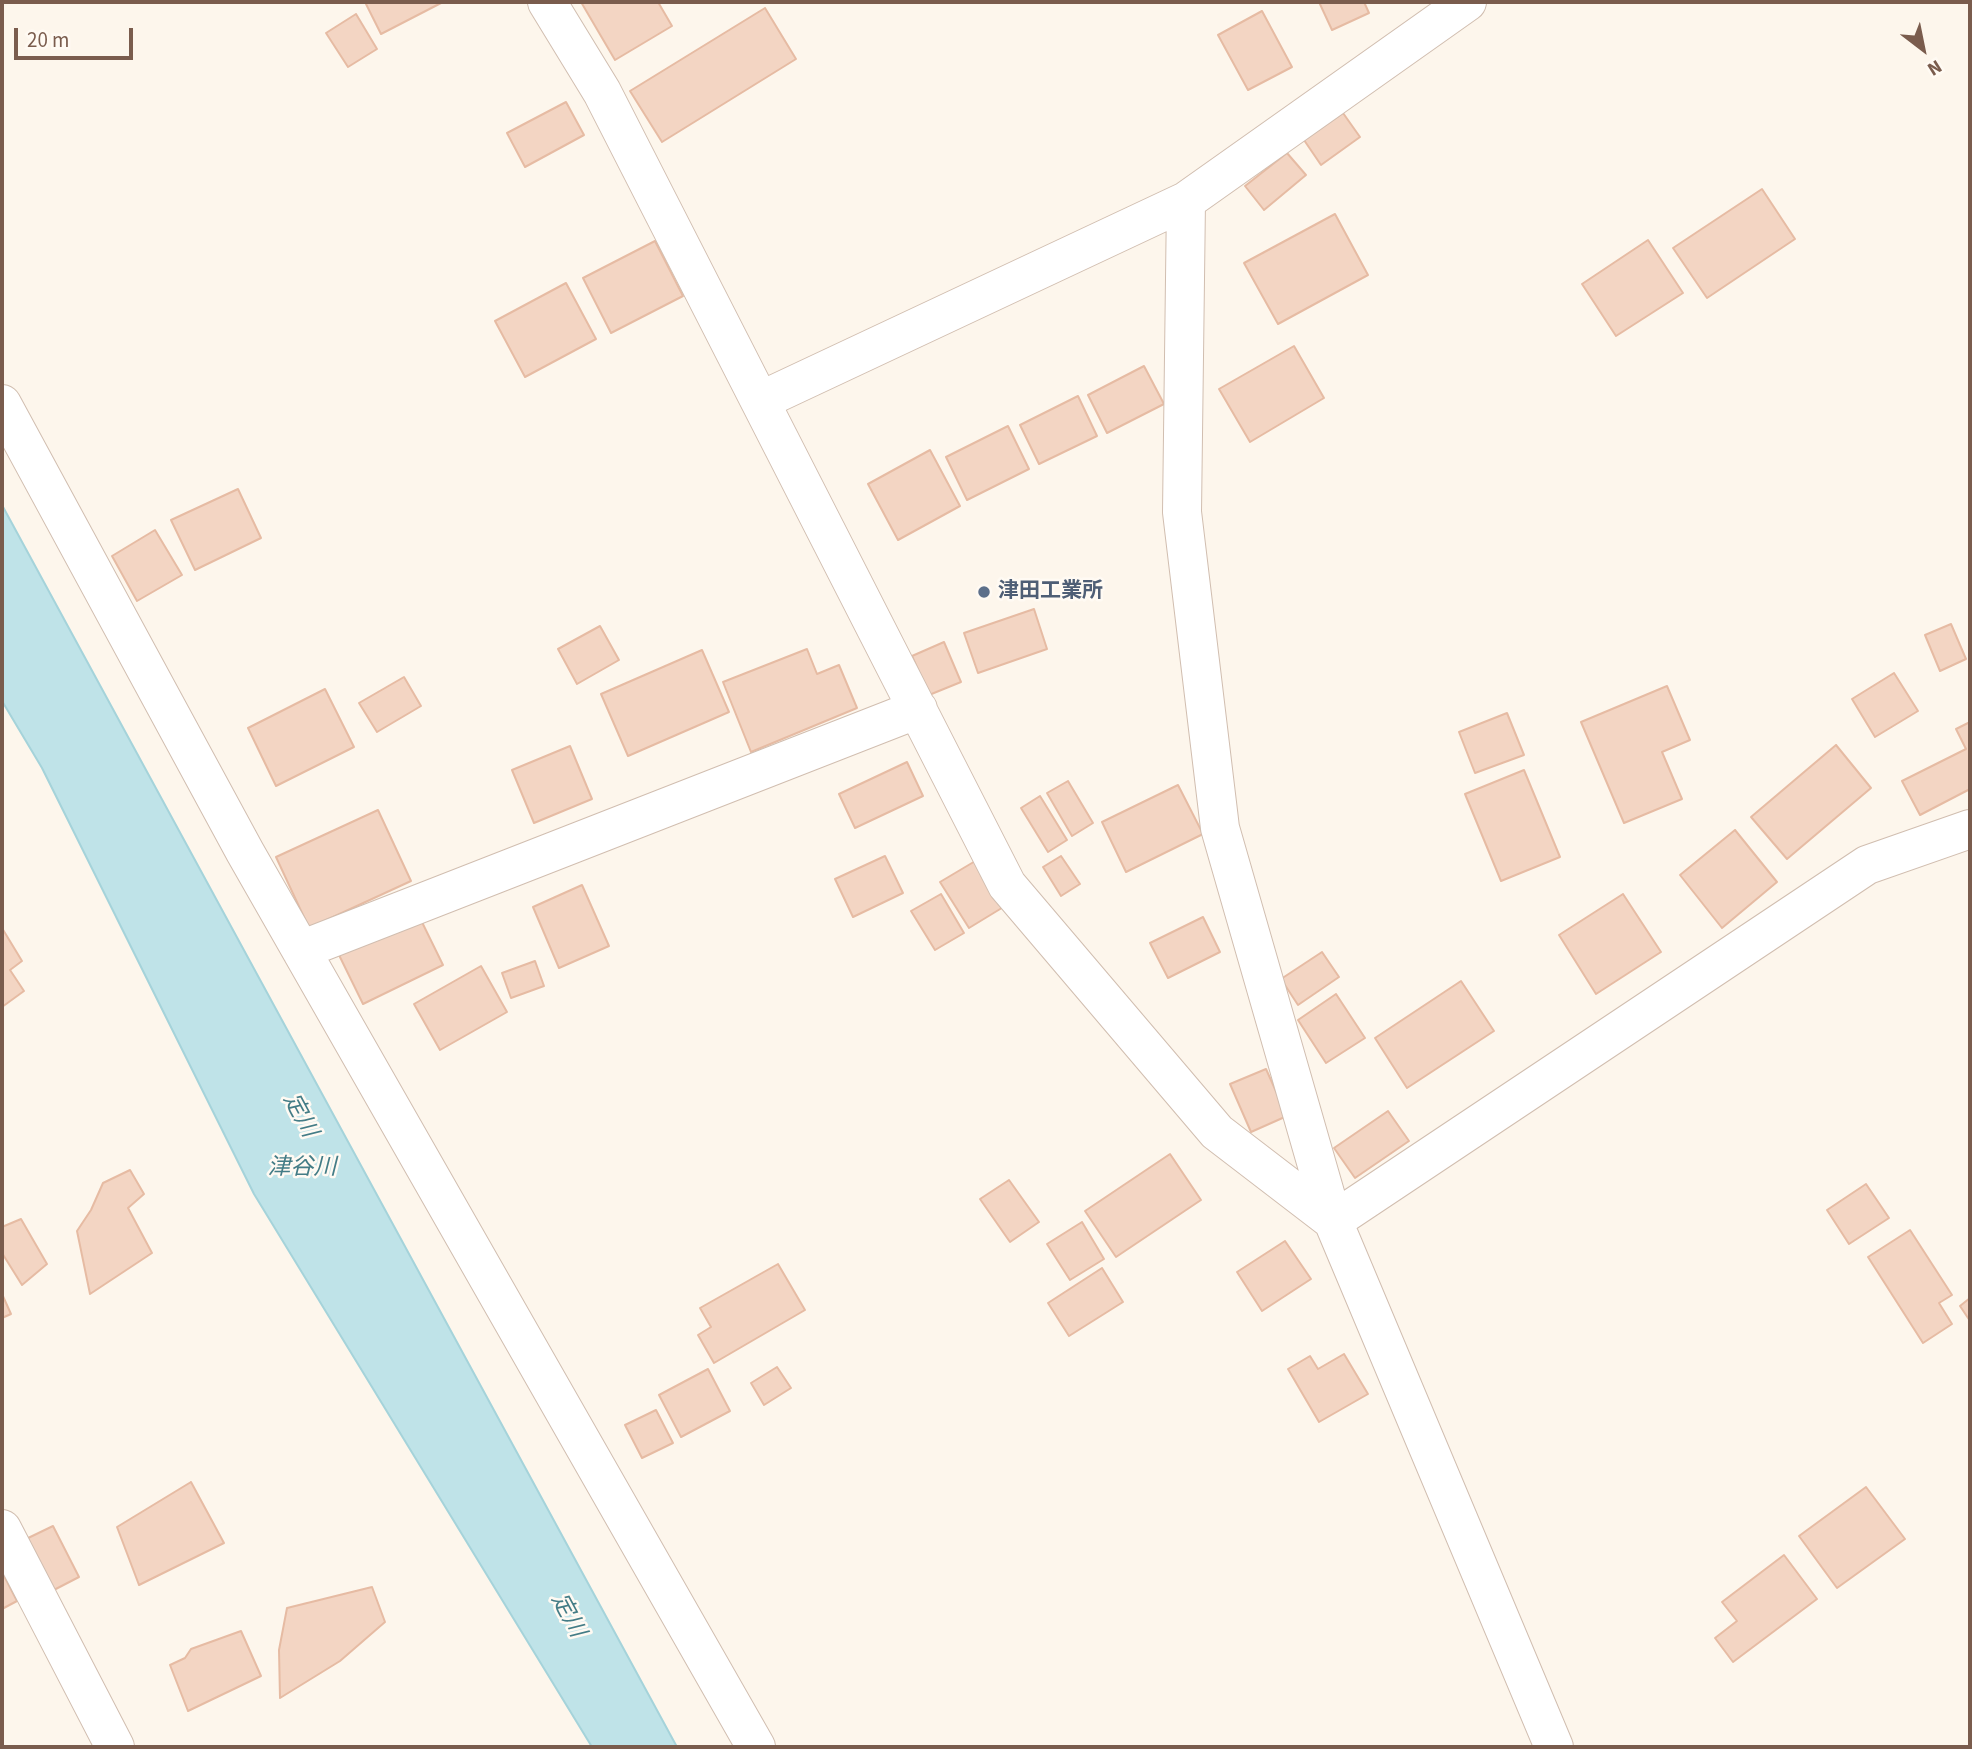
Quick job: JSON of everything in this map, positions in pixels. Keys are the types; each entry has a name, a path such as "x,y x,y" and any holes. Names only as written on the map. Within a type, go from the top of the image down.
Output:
{"street":[{"path":"547,2 602,92 1007,884 1217,1132 1333,1221"},
{"path":"760,401 1186,201 1467,2"},
{"path":"1186,201 1182,512 1220,828 1333,1221 1553,1747"},
{"path":"2,404 301,950 756,1747"},
{"path":"301,950 918,709"},
{"path":"1333,1221 1867,865 1970,829"},
{"path":"2,1529 115,1747"}],"water":[{"name":"津谷川","path":"2,505 677,1747 592,1747 254,1194 42,768 2,701"}],"building":[{"path":"365,2 443,2 381,34"},
{"path":"581,2 658,2 672,26 615,60"},
{"path":"1319,2 1364,2 1369,13 1332,30"},
{"path":"765,8 796,59 662,142 630,91"},
{"path":"1262,11 1292,67 1248,90 1218,35"},
{"path":"356,14 377,49 348,67 326,33"},
{"path":"566,102 584,135 525,167 507,133"},
{"path":"1343,113 1360,137 1321,165 1304,140"},
{"path":"1287,153 1306,175 1264,210 1245,186"},
{"path":"1762,189 1795,239 1707,298 1673,248"},
{"path":"1335,214 1368,275 1278,324 1244,263"},
{"path":"1648,240 1683,293 1616,336 1582,284"},
{"path":"655,241 683,296 611,333 583,278"},
{"path":"566,283 596,339 525,377 495,321"},
{"path":"1294,346 1324,398 1250,442 1219,389"},
{"path":"1144,366 1164,404 1107,433 1088,395"},
{"path":"1078,396 1097,436 1039,464 1020,425"},
{"path":"1008,426 1029,469 967,500 946,457"},
{"path":"930,450 960,506 898,540 868,484"},
{"path":"238,489 261,538 195,570 171,520"},
{"path":"155,530 182,575 137,601 112,556"},
{"path":"1034,609 1047,649 978,673 964,633"},
{"path":"1951,624 1966,659 1940,671 1925,635"},
{"path":"600,626 619,660 577,684 558,649"},
{"path":"944,642 961,682 929,695 912,656"},
{"path":"807,649 817,674 839,665 857,708 751,752 723,682"},
{"path":"702,650 729,712 628,756 601,694"},
{"path":"1894,673 1918,711 1875,737 1852,699"},
{"path":"404,677 421,706 377,732 359,703"},
{"path":"1667,686 1690,740 1662,752 1682,799 1624,823 1581,722"},
{"path":"325,689 354,747 276,786 248,728"},
{"path":"1507,713 1524,755 1475,773 1459,732"},
{"path":"1970,722 1970,789 1920,815 1902,781 1966,749 1956,729"},
{"path":"1836,745 1871,788 1787,859 1751,817"},
{"path":"570,746 592,799 534,823 512,770"},
{"path":"907,762 923,796 855,828 839,794"},
{"path":"1524,770 1560,857 1501,881 1465,794"},
{"path":"1068,781 1093,823 1072,836 1047,793"},
{"path":"1178,785 1203,834 1126,872 1102,822"},
{"path":"1040,796 1067,840 1048,852 1021,808"},
{"path":"378,810 411,881 309,928 276,857"},
{"path":"1735,830 1777,882 1722,928 1680,875"},
{"path":"885,856 903,893 853,917 835,879"},
{"path":"1061,856 1080,884 1061,896 1043,867"},
{"path":"982,857 1010,903 969,928 940,882"},
{"path":"582,885 609,946 559,968 533,907"},
{"path":"941,894 964,933 935,950 911,911"},
{"path":"1623,894 1661,952 1596,994 1559,935"},
{"path":"418,914 443,965 363,1004 338,953"},
{"path":"1203,917 1220,952 1168,978 1150,943"},
{"path":"2,928 22,961 10,970 24,991 2,1007"},
{"path":"1322,952 1339,977 1298,1005 1281,979"},
{"path":"535,961 544,986 511,998 502,973"},
{"path":"481,966 507,1012 440,1050 414,1004"},
{"path":"1461,981 1494,1031 1407,1088 1375,1038"},
{"path":"1336,994 1365,1038 1326,1063 1298,1020"},
{"path":"1266,1069 1287,1116 1251,1132 1230,1084"},
{"path":"1388,1111 1409,1141 1355,1178 1334,1148"},
{"path":"1170,1154 1201,1200 1116,1257 1085,1211"},
{"path":"130,1170 144,1194 128,1208 152,1253 90,1294 77,1231 91,1210 103,1183"},
{"path":"1009,1180 1039,1222 1010,1242 980,1199"},
{"path":"1866,1184 1889,1218 1849,1244 1827,1210"},
{"path":"21,1219 47,1264 22,1285 2,1253 2,1227"},
{"path":"1082,1222 1104,1259 1070,1280 1047,1244"},
{"path":"1910,1230 1952,1295 1939,1303 1952,1324 1923,1343 1868,1257"},
{"path":"1285,1241 1311,1279 1262,1311 1237,1272"},
{"path":"778,1264 805,1310 714,1363 698,1335 711,1327 700,1308"},
{"path":"1102,1268 1123,1302 1069,1336 1048,1303"},
{"path":"2,1294 11,1314 2,1318"},
{"path":"1970,1298 1970,1321 1960,1306"},
{"path":"1344,1354 1368,1394 1319,1422 1288,1369 1310,1356 1318,1369"},
{"path":"777,1367 791,1388 764,1405 751,1383"},
{"path":"708,1369 730,1411 681,1437 659,1395"},
{"path":"656,1410 673,1443 642,1458 625,1425"},
{"path":"191,1482 224,1543 139,1585 117,1527"},
{"path":"1866,1487 1905,1539 1837,1588 1799,1536"},
{"path":"53,1526 79,1577 50,1592 24,1540"},
{"path":"1784,1555 1817,1599 1733,1662 1715,1638 1737,1621 1722,1602"},
{"path":"2,1572 17,1601 2,1609"},
{"path":"372,1587 385,1622 340,1661 280,1698 279,1650 287,1608"},
{"path":"241,1631 261,1676 188,1711 170,1665 185,1658 191,1649"}],"place":[{"name":"津田工業所","path":"984,592"}],"water label":[{"name":"定川","path":"299,1116"},
{"name":"定川","path":"567,1616"}]}
